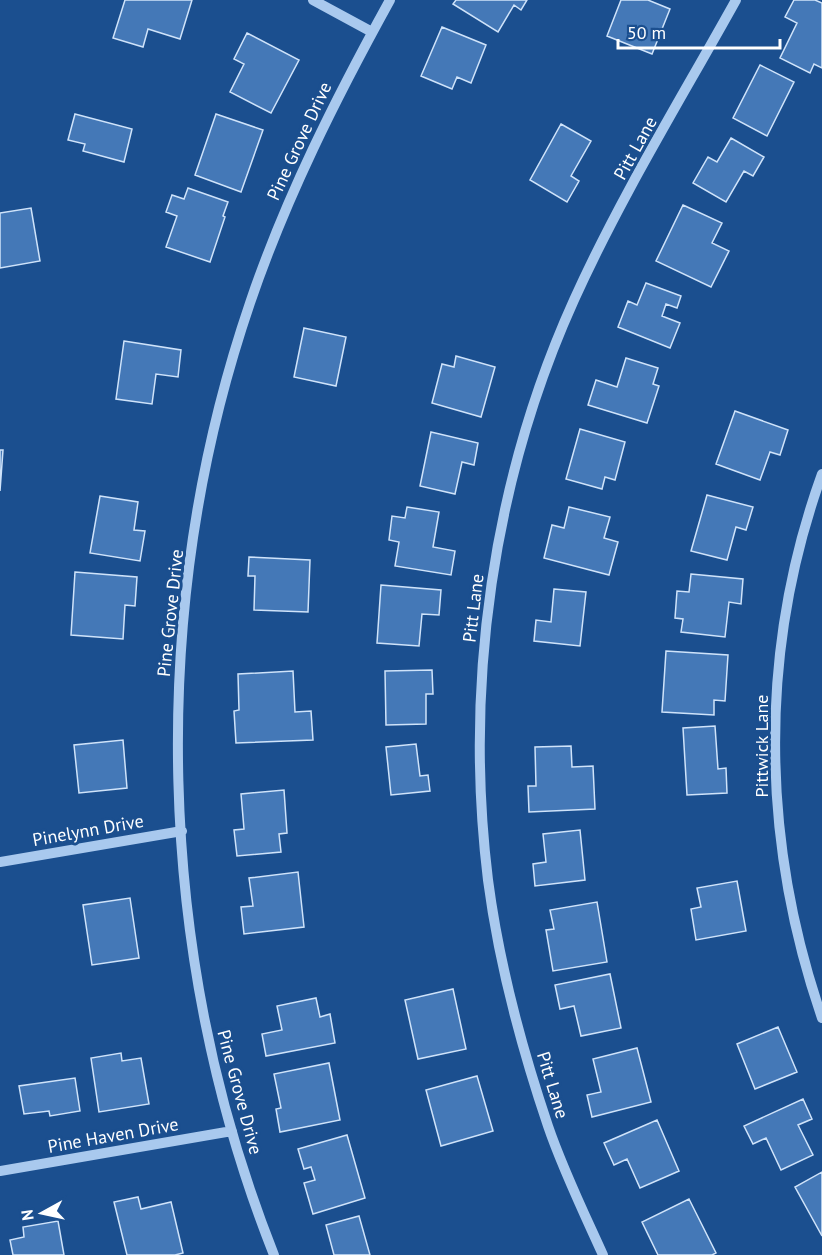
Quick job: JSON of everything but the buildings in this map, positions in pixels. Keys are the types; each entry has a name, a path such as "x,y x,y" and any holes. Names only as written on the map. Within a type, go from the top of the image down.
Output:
{"street":[{"path":"313,0 372,32"},
{"name":"Pine Grove Drive","path":"274,1255 252,1197 232,1131 215,1065 201,995 189,919 182,831 179,753 180,669 189,576 210,450 242,329 270,246 321,129 390,0"},
{"name":"Pitt Lane","path":"603,1255 549,1130 514,1013 497,935 488,879 480,756 481,688 488,609 498,545 526,426 573,302 603,239 736,0"},
{"name":"Pittwick Lane","path":"822,474 789,594 778,672 774,756 778,820 789,892 801,953 822,1018"},
{"name":"Pinelynn Drive","path":"0,862 182,831"},
{"name":"Pine Haven Drive","path":"0,1171 232,1131"}]}
